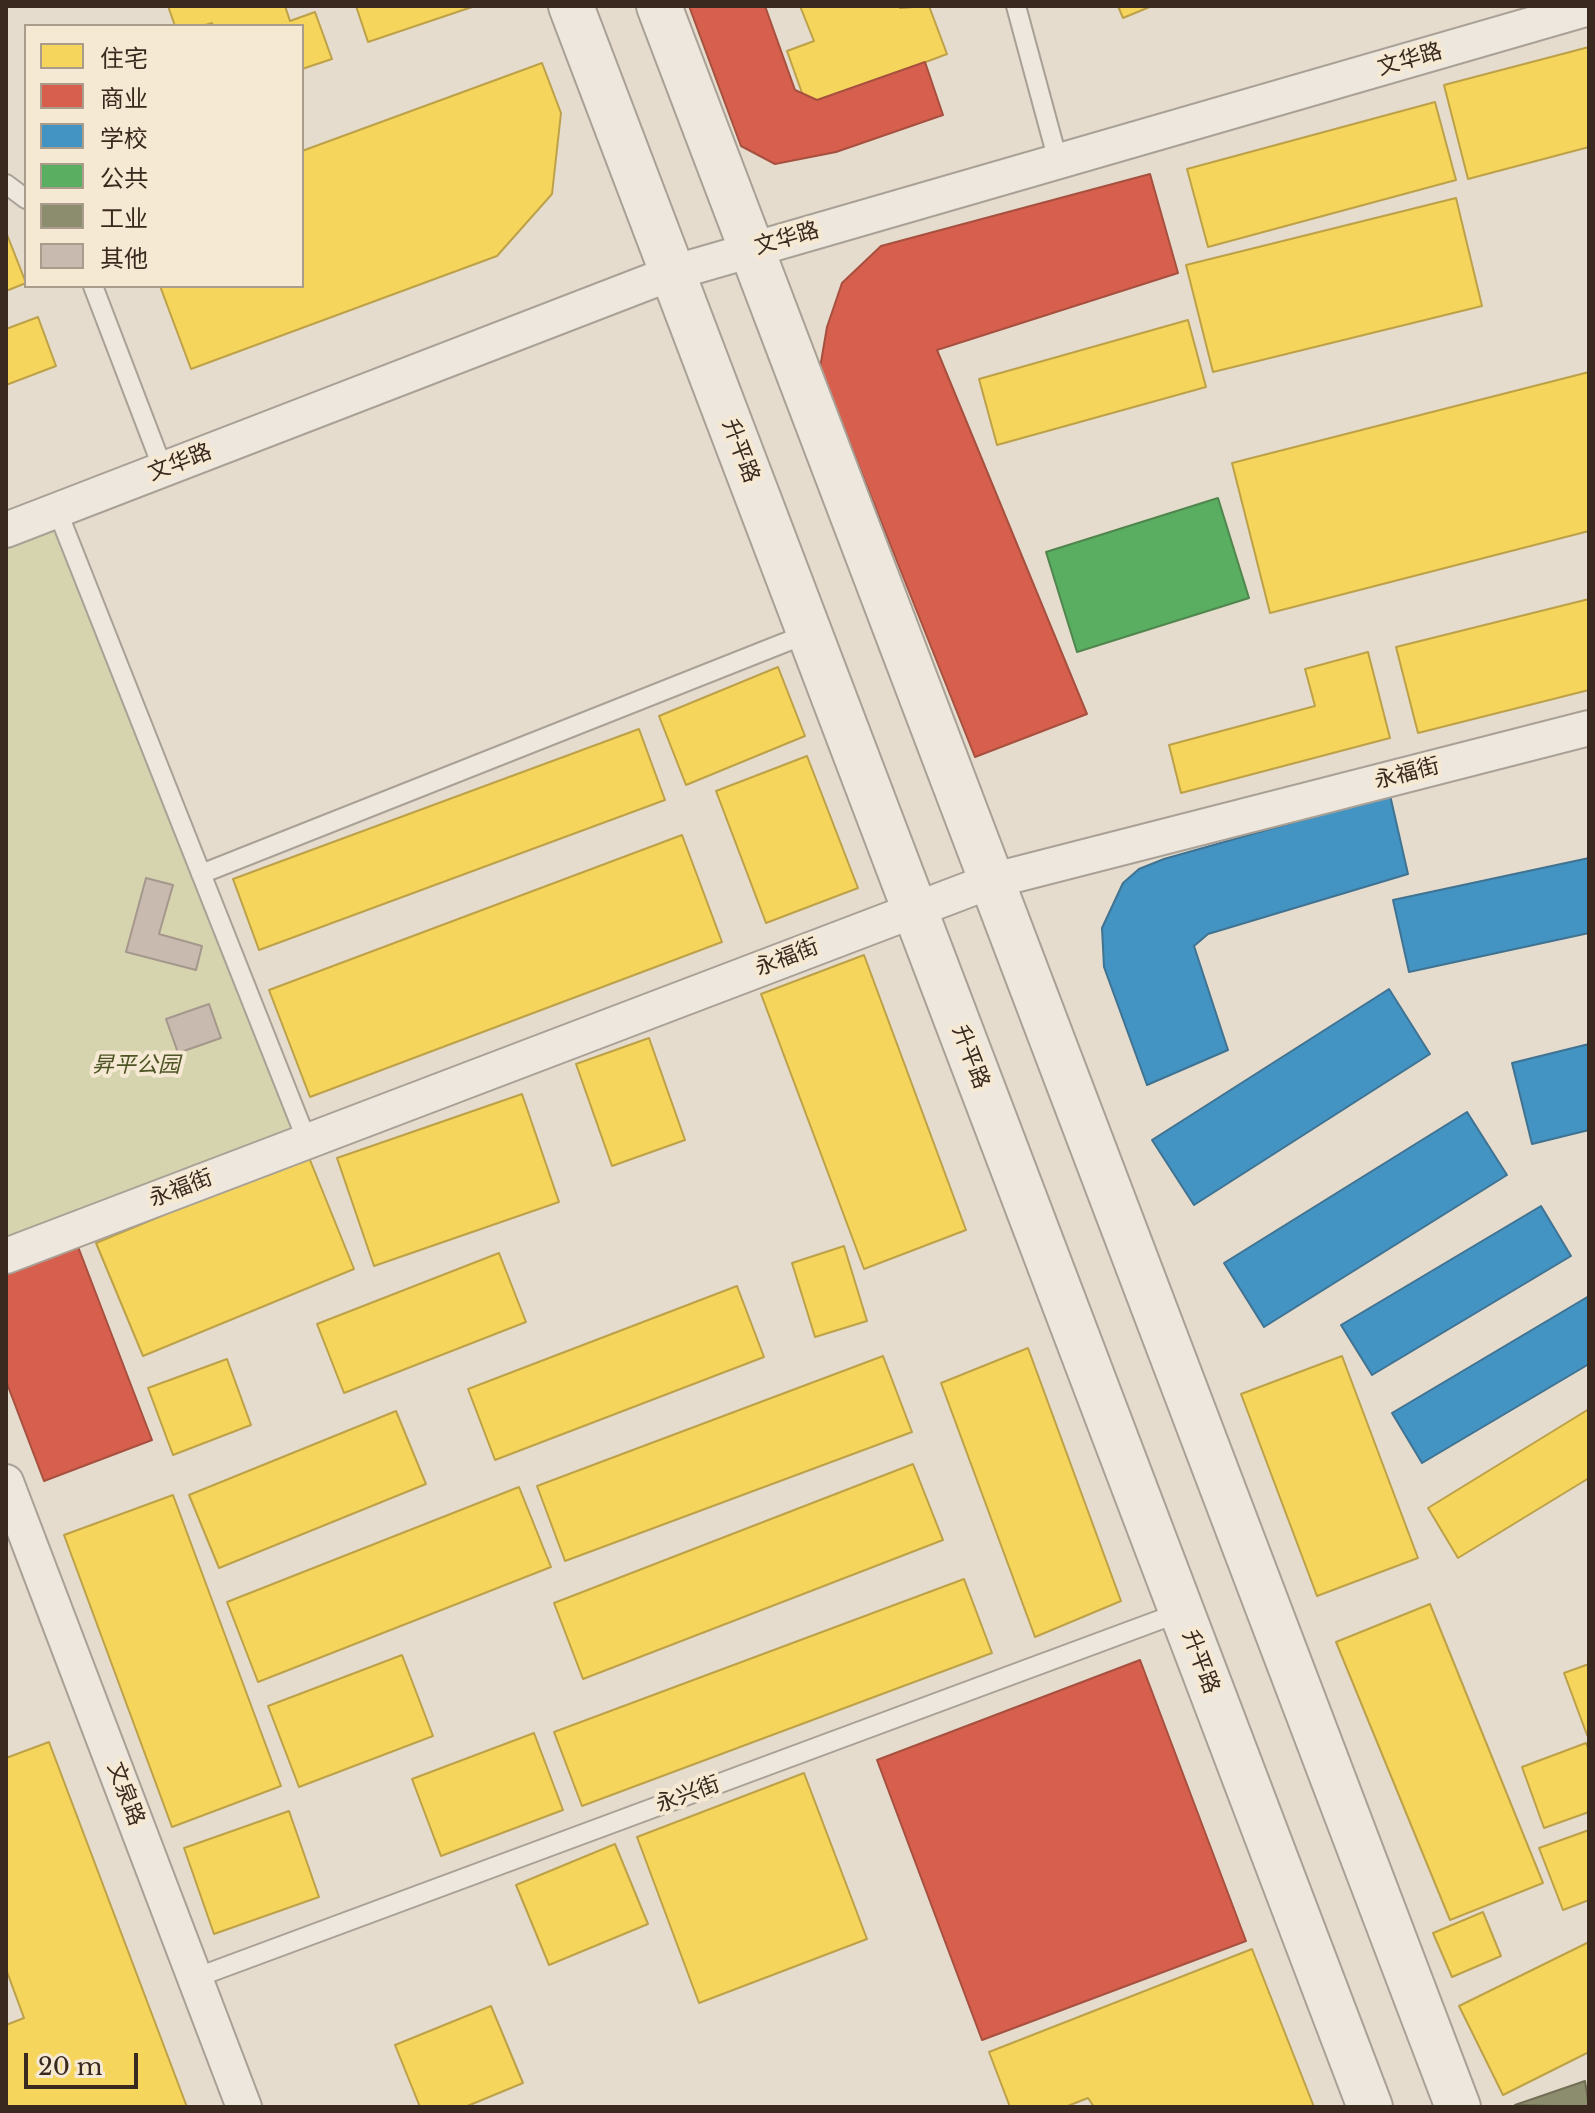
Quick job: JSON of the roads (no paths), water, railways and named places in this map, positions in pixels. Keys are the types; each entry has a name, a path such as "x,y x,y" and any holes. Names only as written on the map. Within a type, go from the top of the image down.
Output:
{"street":[{"name":"升平路","path":"571,6 1370,2107"},
{"path":"659,6 1458,2107"},
{"name":"文华路","path":"6,530 672,273 1589,8"},
{"name":"永福街","path":"6,1256 991,881 1589,728"},
{"name":"文泉路","path":"6,1482 244,2107"}],"lane":[{"path":"1016,6 1058,161"},
{"path":"6,184 24,198"},
{"path":"94,288 163,469"},
{"path":"57,510 307,1141"},
{"path":"201,874 809,633"},
{"name":"永兴街","path":"195,1978 1181,1612"}],"park label":[{"name":"昇平公园","path":"136,1066"}]}
